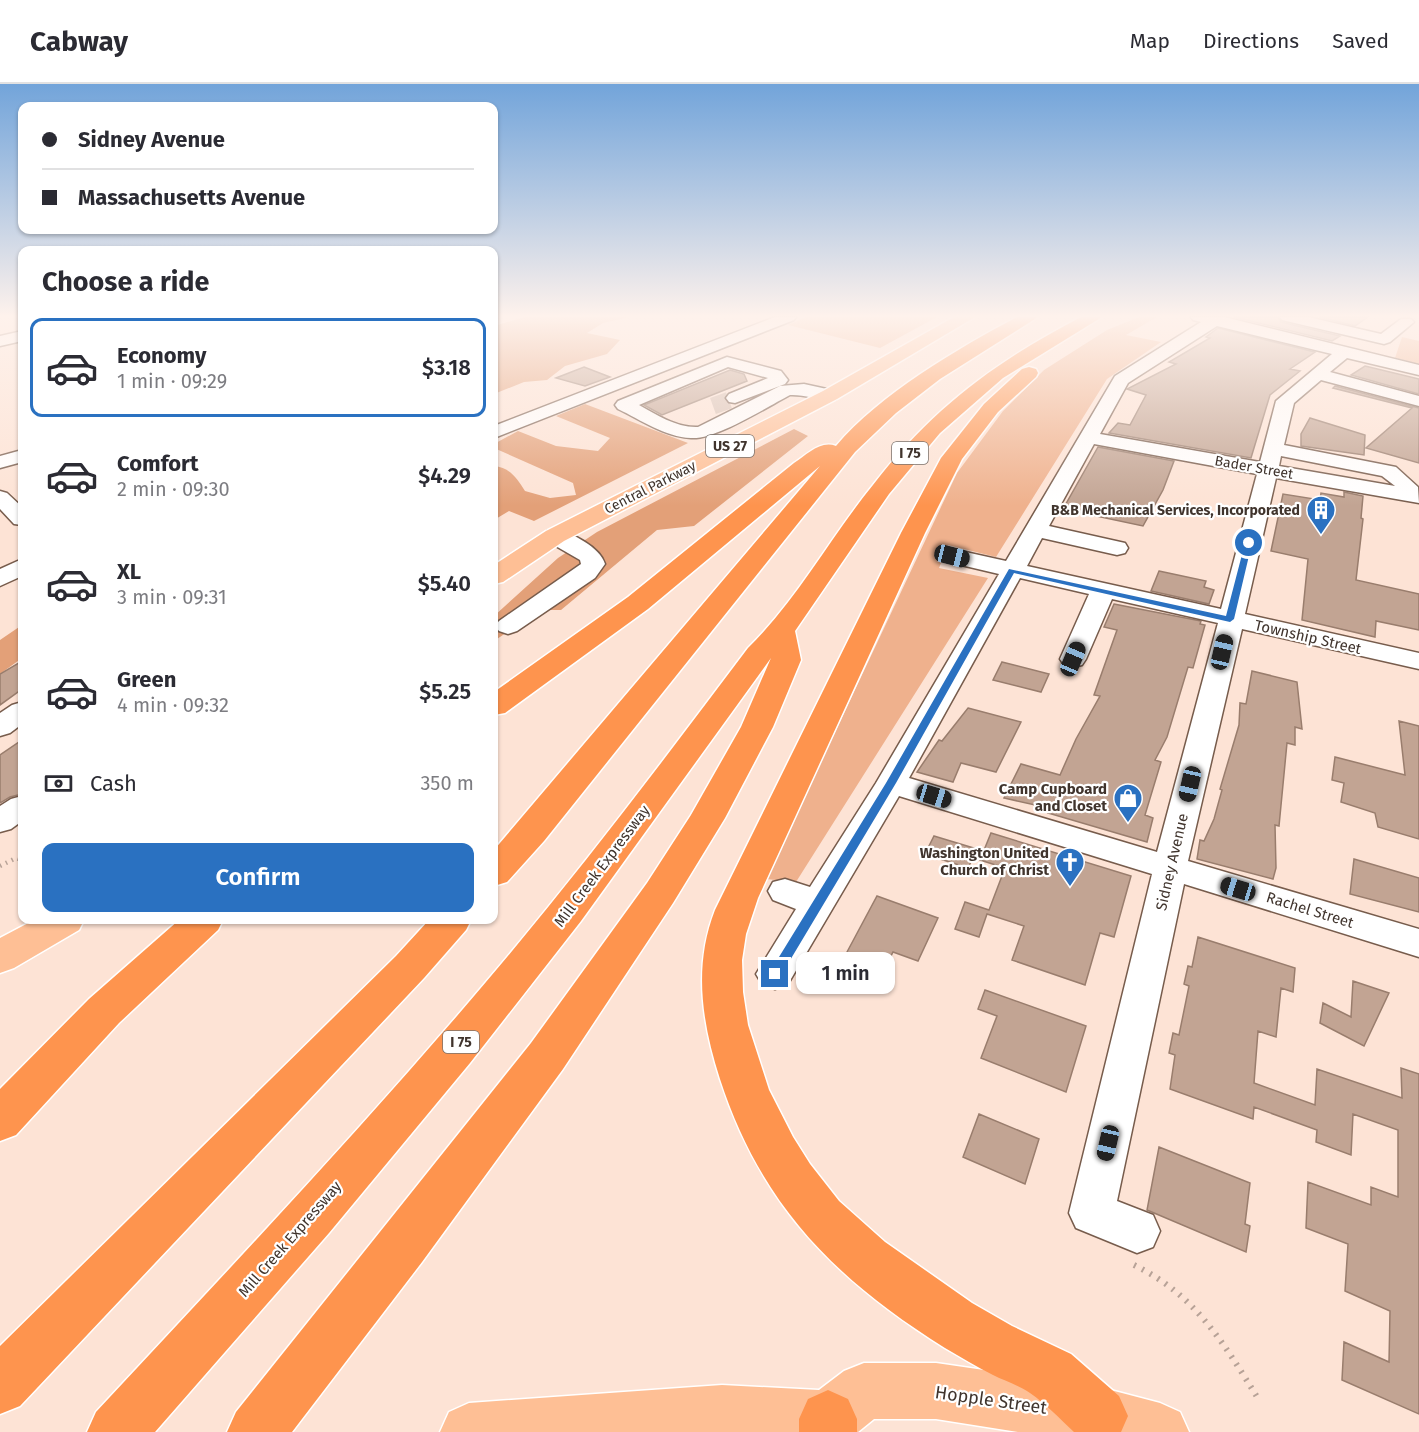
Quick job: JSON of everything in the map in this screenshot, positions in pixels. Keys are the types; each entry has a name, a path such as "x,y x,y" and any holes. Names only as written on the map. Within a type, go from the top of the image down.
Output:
{"highway":[{"path":"498,703 638,603 802,468 879,415 924,380"},
{"name":"Mill Creek Expressway","path":"116,1432 252,1283 500,996 588,885 758,654 781,631 880,489 933,429 989,380"},
{"path":"1022,380 992,408 952,458 913,533 757,863 740,892 729,922 722,959 723,1002 730,1043 747,1092 777,1154 812,1207 849,1246 903,1288 969,1331 1049,1373 1099,1416"},
{"path":"498,868 697,631 815,485 879,415"},
{"path":"256,1432 405,1244 540,1066 618,957 660,893 707,818 757,727 786,660 781,631"},
{"path":"0,1386 410,967 448,924"},
{"path":"0,1120 104,1011 188,933"}],"main road":[{"name":"Central Parkway","path":"498,573 555,536 857,380"},
{"path":"0,957 58,924"},
{"name":"Hopple Street","path":"469,1432 722,1414 832,1428 864,1391 936,1391 1099,1416 1160,1432"}],"street":[{"path":"498,430 628,380"},
{"path":"684,380 624,405 676,429 694,433 719,414 786,390 804,389 830,395"},
{"path":"735,398 779,380"},
{"path":"775,974 891,783 1121,380"},
{"name":"Sidney Avenue","path":"1137,1231 1092,1213 1170,868 1285,400 1311,380"},
{"path":"1340,380 1419,401"},
{"name":"Bader Street","path":"1090,438 1272,451 1416,496"},
{"path":"1272,451 1341,446 1356,453"},
{"path":"0,497 18,515"},
{"path":"0,525 18,520"},
{"path":"0,532 18,526"},
{"path":"1035,530 1117,548"},
{"path":"508,626 586,573 593,564 591,556 555,536"},
{"name":"Township Street","path":"952,556 1419,661"},
{"path":"0,579 18,568"},
{"path":"1073,659 1103,591"},
{"path":"0,727 18,714"},
{"name":"Rachel Street","path":"891,783 1419,943"},
{"path":"0,821 18,809"},
{"path":"785,891 818,904"}],"path":[{"path":"0,866 18,859"},
{"path":"1137,1231 1131,1263 1163,1280 1191,1302 1218,1336 1259,1400"}],"shaded area":[{"path":"498,380 547,380 524,382 498,392"},
{"path":"1034,380 1106,380 996,557 948,545 939,568 988,578 796,882 766,879 957,473 1003,411"},
{"path":"585,404 688,443 534,521 509,511 498,518 498,467 512,474 525,491 550,498 576,495 573,483 498,450 498,442 518,431 556,446 598,451 610,438 556,416"},
{"path":"794,429 808,436 694,526 657,530 561,610 540,610 498,638 498,612 558,558 597,532"},
{"path":"18,628 18,661 0,674 0,640"}],"building":[{"path":"563,380 602,380 585,386"},
{"path":"706,380 747,381 662,415 644,405"},
{"path":"1145,380 1289,380 1270,395 1251,458 1109,433 1118,423 1130,425 1146,395 1127,389"},
{"path":"1369,380 1419,380 1419,394"},
{"path":"1335,386 1419,408 1419,463 1366,448 1412,408 1333,388"},
{"path":"1310,418 1365,435 1364,455 1301,446 1301,434"},
{"path":"1098,447 1174,461 1163,490 1143,526 1063,509"},
{"path":"1344,492 1363,496 1361,518 1363,519 1356,580 1419,594 1419,630 1376,621 1375,637 1302,620 1308,559 1271,551 1283,494 1320,500 1321,493 1344,497"},
{"path":"1159,571 1206,581 1204,587 1214,590 1209,604 1151,591"},
{"path":"1114,604 1201,621 1200,624 1205,625 1193,668 1188,667 1167,737 1155,760 1161,762 1145,815 1153,818 1147,842 1048,813 1049,808 1004,798 1021,764 1060,775 1076,739 1100,696 1094,695 1117,630 1104,627"},
{"path":"1002,662 1049,674 1041,692 993,680"},
{"path":"18,663 18,692 0,705 0,674"},
{"path":"1252,671 1297,682 1302,729 1295,727 1295,745 1287,743 1279,826 1275,825 1276,868 1273,879 1197,859 1200,840 1204,841 1214,819 1222,790 1220,789 1239,725 1240,703 1246,704"},
{"path":"968,708 1021,722 996,772 961,763 953,782 917,772 939,740 942,741"},
{"path":"1399,721 1419,726 1419,839 1378,827 1375,813 1341,802 1344,783 1332,780 1335,757 1405,775"},
{"path":"18,743 18,795 0,803 0,755"},
{"path":"991,833 1131,876 1114,937 1100,933 1085,985 1012,960 1024,926 987,914 979,937 955,929 965,902 989,910 1005,868 980,860"},
{"path":"934,836 977,849 968,868 925,854"},
{"path":"1354,859 1419,878 1419,912 1350,894"},
{"path":"877,896 938,918 918,961 893,952 886,966 847,952"},
{"path":"1198,937 1295,968 1293,992 1281,988 1276,1037 1258,1031 1254,1083 1315,1105 1317,1069 1402,1098 1401,1068 1419,1074 1419,1414 1342,1380 1344,1342 1389,1362 1390,1311 1345,1291 1348,1244 1306,1228 1308,1182 1371,1205 1371,1187 1398,1197 1398,1130 1353,1114 1351,1155 1316,1142 1317,1130 1254,1107 1253,1119 1170,1089 1175,1055 1169,1053 1173,1033 1179,1035 1189,986 1184,984 1188,966 1192,967"},
{"path":"1353,981 1389,993 1364,1046 1320,1023 1323,1003 1351,1017"},
{"path":"985,990 1086,1026 1066,1092 981,1058 997,1016 978,1009"},
{"path":"979,1114 1039,1139 1025,1184 963,1157"},
{"path":"1159,1147 1250,1183 1245,1224 1250,1226 1246,1252 1147,1210"}],"tunnel":[{"path":"713,406 735,398"}],"place":[{"name":"B&B Mechanical Services, Incorporated","path":"1321,536"},
{"name":"Camp Cupboard and Closet","path":"1128,824"},
{"name":"Washington United Church of Christ","path":"1070,888"}],"route":[{"path":"775,974 891,783 1012,570 1230,619 1249,543"}]}
